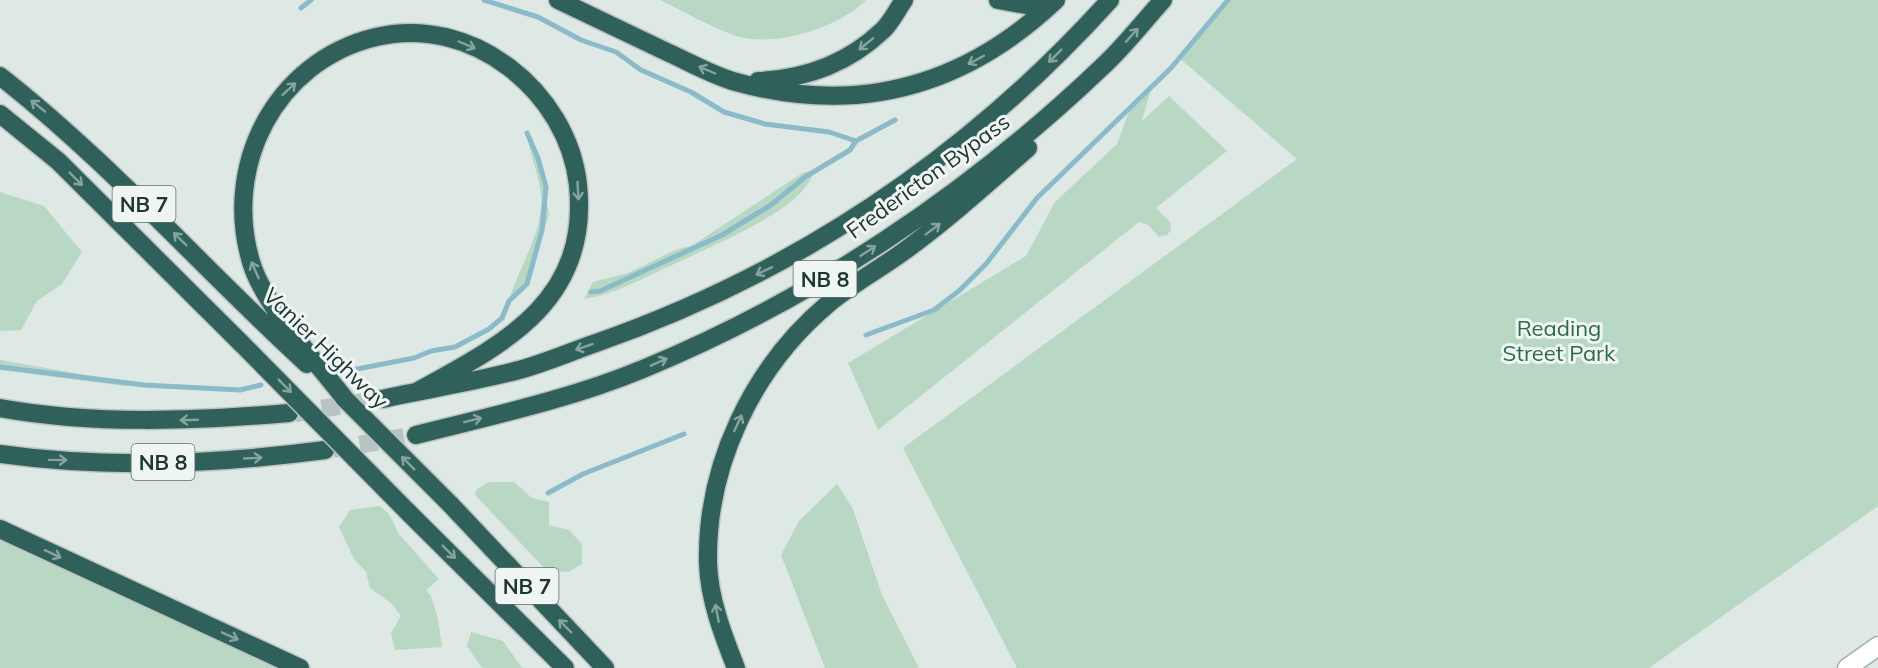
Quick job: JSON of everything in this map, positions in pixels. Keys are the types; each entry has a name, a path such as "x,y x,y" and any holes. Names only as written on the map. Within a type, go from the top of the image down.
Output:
{"highway":[{"path":"558,0 735,81 816,96 862,94 907,86 957,70 991,52 1030,24 1055,0"},
{"path":"735,81 778,80 847,59 884,29 904,0"},
{"path":"998,0 1026,5 1055,0"},
{"name":"Fredericton Bypass","path":"382,399 520,369 652,323 777,265 854,220 925,168 1020,90 1110,0"},
{"name":"Fredericton Bypass","path":"416,435 550,399 641,370 814,286 927,212 1023,138 1104,66 1163,0"},
{"path":"289,339 277,310 253,267 244,228 245,184 249,158 265,120 283,95 310,70 353,45 377,37 401,33 442,37 463,42 516,71 552,110 568,141 576,170 578,228 559,282 545,305 524,327 494,349 418,391"},
{"path":"736,668 720,627 708,565 711,502 726,450 746,408 787,345 828,304 962,207 1037,139 1104,66"},
{"name":"Vanier Highway","path":"0,76 50,115 289,339 345,399 450,504 605,668"},
{"name":"NB 7","path":"0,114 58,161 565,668"},
{"name":"NB 8","path":"0,408 90,418 182,420 289,413"},
{"name":"NB 8","path":"0,454 43,460 178,462 280,456 325,450"},
{"path":"0,529 300,668"}],"street":[{"path":"1847,668 1878,646"}],"green space":[{"path":"660,0 866,0 840,19 823,27 787,37 751,39 736,36 707,24"},
{"name":"Reading Street Park","path":"1228,0 1878,0 1878,506 1649,668 1017,668 903,448 1297,159 1179,58"},
{"path":"1152,86 1142,121 1169,96 1227,151 1156,208 1170,222 1171,230 1167,235 1159,237 1148,225 1139,222 878,430 848,363 1026,256 1055,202 1117,144 1130,108"},
{"path":"527,133 538,158 549,214 527,284 509,301 535,236 541,209 540,188"},
{"path":"815,171 797,197 755,225 628,286 584,299 593,282 628,273 675,250 693,245 804,172"},
{"path":"0,192 44,206 82,252 62,284 37,301 21,330 0,331"},
{"path":"0,360 144,385 124,386 0,370"},
{"path":"489,482 514,482 532,498 549,502 549,525 569,530 582,544 582,564 568,572 546,570 475,495 476,490"},
{"path":"837,484 853,509 882,595 919,668 825,668 781,555 799,521"},
{"path":"380,506 389,514 399,534 439,579 426,590 431,596 438,619 442,647 395,650 391,633 401,616 391,603 370,588 366,572 354,559 339,527 350,510"},
{"path":"0,540 275,665 274,668 0,668"},
{"path":"471,632 503,641 522,668 482,668 467,646"}],"waterway":[{"path":"301,8 311,0"},
{"path":"484,0 538,17 581,40 616,52 641,70 691,92 724,112 765,124 829,132 856,141"},
{"path":"866,335 934,310 960,290 986,264 1037,198 1171,68 1228,0"},
{"path":"591,292 600,291 722,235 771,205 805,177 850,150 856,141 895,120"},
{"path":"352,370 414,358 431,351 455,347 489,329 502,318 509,301 527,284 542,230 546,187 538,158 527,133"},
{"path":"0,367 144,385 240,390 261,385"},
{"path":"548,493 583,474 684,434"}],"tunnel":[{"path":"295,413 382,399"},
{"path":"333,449 416,435"}]}
